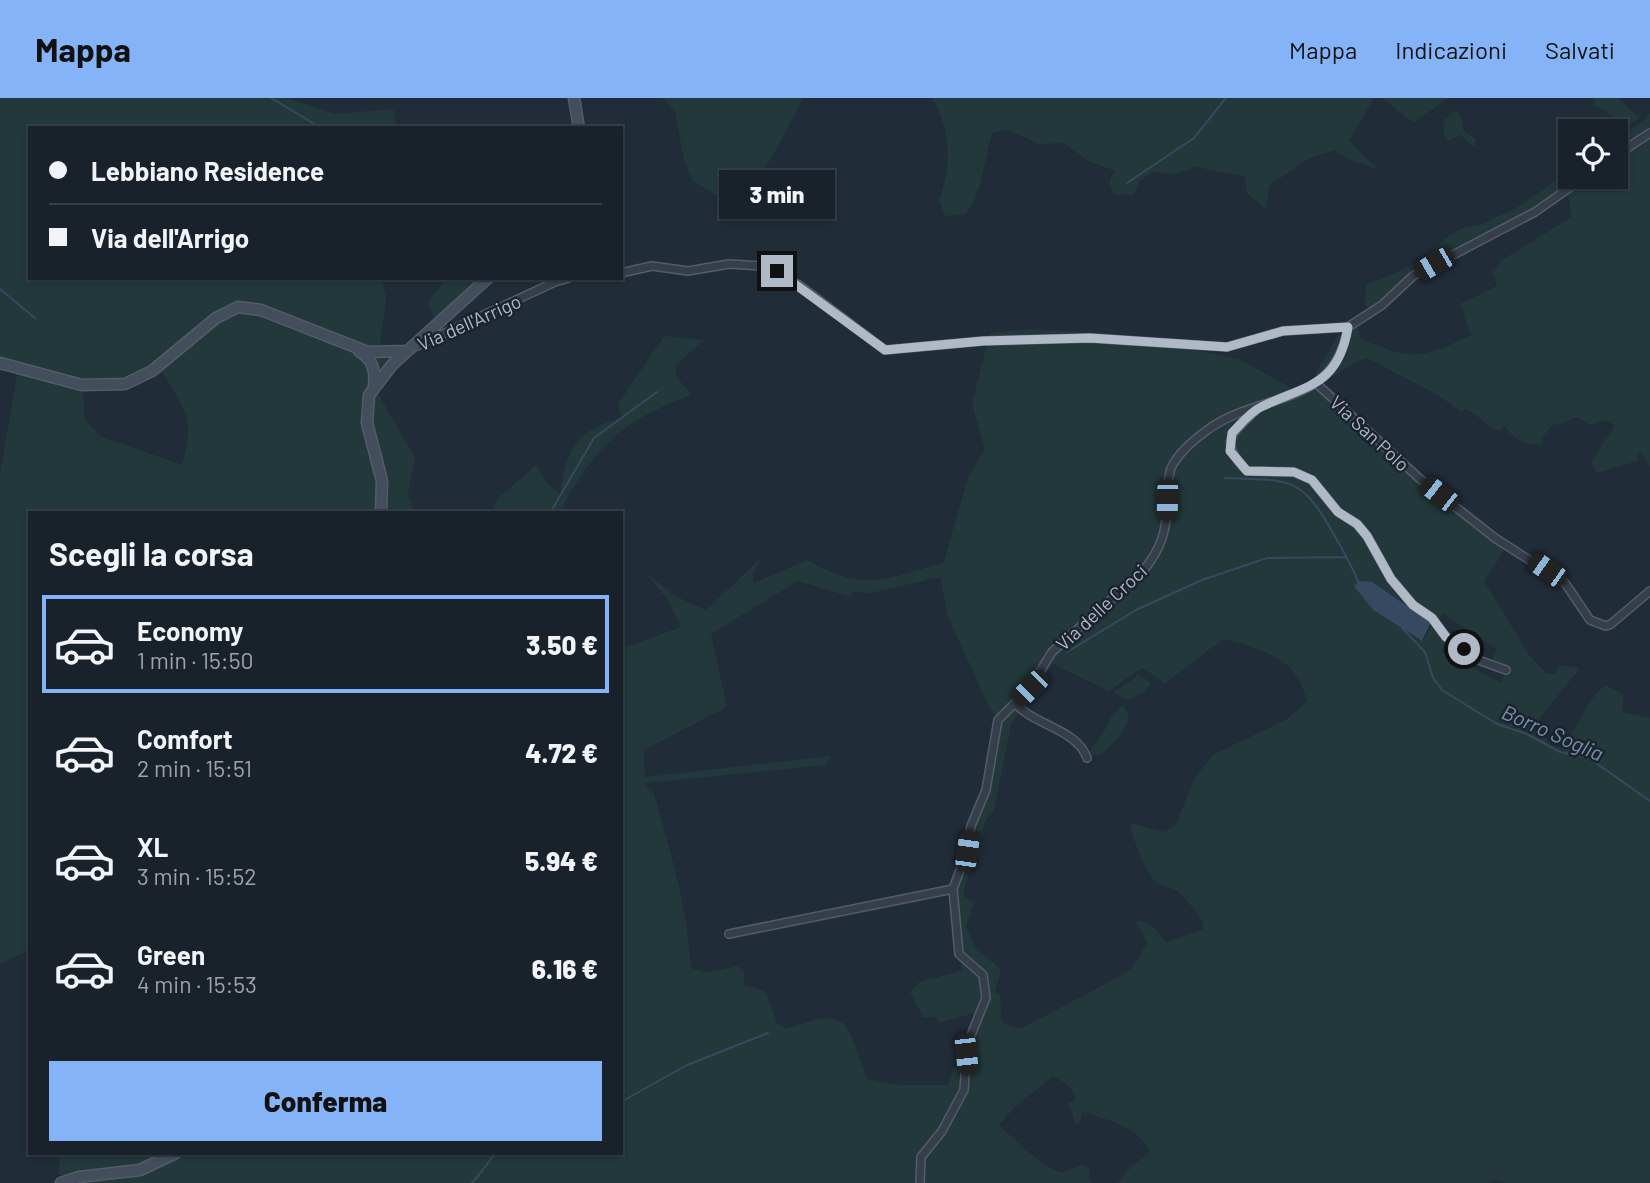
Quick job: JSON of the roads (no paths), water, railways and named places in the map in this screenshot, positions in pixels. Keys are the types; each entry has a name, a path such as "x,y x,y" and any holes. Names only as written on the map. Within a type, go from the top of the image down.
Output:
{"street":[{"path":"574,98 579,126"},
{"path":"1628,147 1650,133"},
{"path":"623,273 652,266 688,271 730,264 762,266 799,285 876,345 895,351 983,341 1053,339 1160,341 1227,347 1283,331 1348,327 1382,305 1413,276 1535,212 1569,189"},
{"path":"381,511 382,481 367,423 369,395 407,351 486,280"},
{"name":"Via dell'Arrigo","path":"407,351 562,280"},
{"path":"0,363 82,385 125,384 152,371 216,318 238,307 261,310 355,349 379,353 407,351"},
{"name":"Via delle Croci","path":"920,1183 921,1157 942,1131 964,1090 967,1045 986,998 983,975 959,954 953,889 967,851 971,826 986,790 998,720 1030,688 1052,652 1143,571 1155,555 1163,542 1172,466 1206,431 1221,421 1317,384 1339,358 1348,327"},
{"path":"355,349 370,360 374,370 374,386"},
{"name":"Via San Polo","path":"1317,384 1420,479 1495,538 1565,583 1590,620 1605,626 1611,624 1650,591"},
{"path":"1258,408 1232,433 1229,441 1235,458 1247,471 1294,472 1312,480 1338,512 1357,524 1367,536 1391,579 1413,605 1432,618 1446,637 1481,661 1506,670"},
{"path":"1015,703 1022,713 1057,730 1077,744 1087,758"},
{"path":"729,934 953,889"},
{"path":"61,1183 79,1177 141,1170 172,1155"}],"water":[{"path":"1359,581 1372,582 1431,622 1422,641 1373,610 1354,586"}],"waterway":[{"path":"271,98 318,126"},
{"path":"1127,183 1194,138 1226,98"},
{"path":"0,289 35,318"},
{"path":"551,511 594,438 657,392"},
{"path":"1225,478 1279,481 1301,490 1322,514 1358,582"},
{"path":"1067,652 1136,610 1202,580 1267,558 1346,557"},
{"name":"Borro Soglia","path":"1402,628 1425,652 1433,678 1442,690 1497,724 1527,734 1560,752 1589,758 1650,801"},
{"path":"623,1101 687,1065 768,1033"},
{"path":"472,1183 494,1155"}]}
